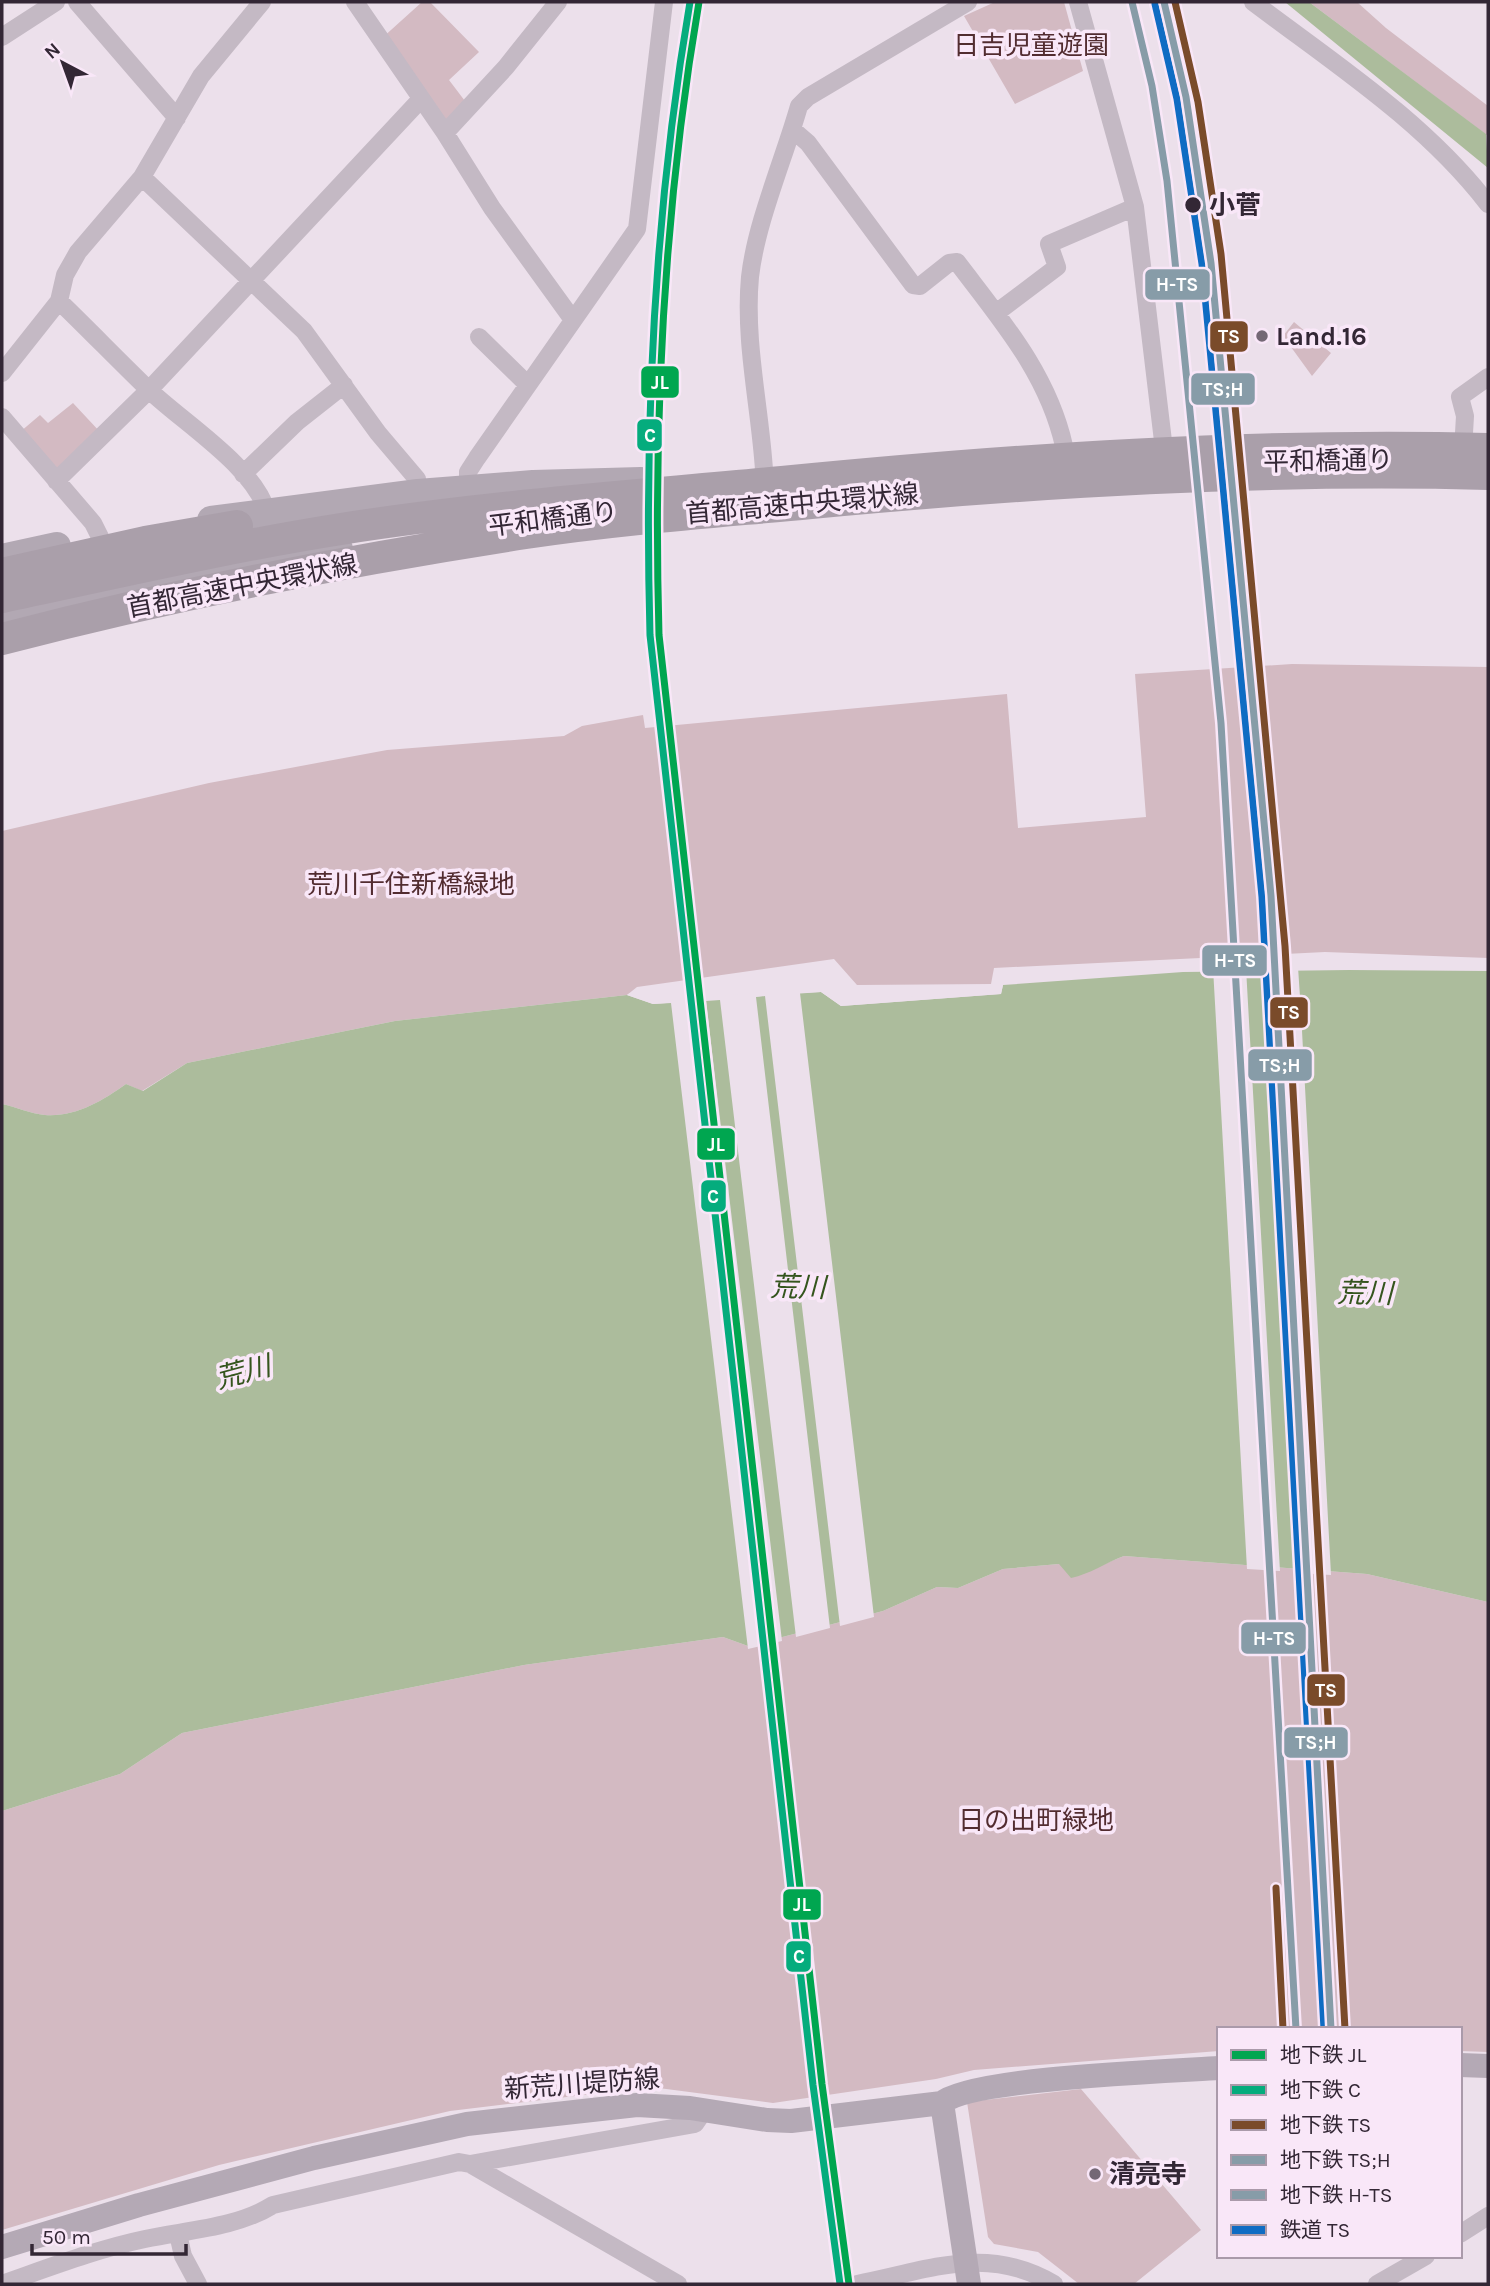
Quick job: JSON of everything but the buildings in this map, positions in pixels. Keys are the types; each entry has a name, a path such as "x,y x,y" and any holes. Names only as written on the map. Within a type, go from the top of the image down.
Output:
{"highway":[{"name":"首都高速中央環状線","path":"2,597 238,547 329,531 584,499 968,464 1480,439"},
{"name":"首都高速中央環状線","path":"2,639 246,583 527,533 977,488 1273,472 1488,474"},
{"path":"2,574 145,542 351,510 459,498 584,499"},
{"path":"2,615 104,591 337,547 527,533"}],"main road":[{"name":"平和橋通り","path":"2,558 100,537 418,493 633,482 964,451 1263,436 1480,439"},
{"name":"平和橋通り","path":"2,615 376,542 710,501 977,477 1168,466 1368,460 1488,461"},
{"path":"2,623 85,597"},
{"path":"1462,2065 1488,2066"},
{"name":"新荒川堤防線","path":"2,2247 139,2205 314,2158 467,2124 637,2105 791,2121 942,2103 957,2093 1032,2082 1217,2068"},
{"path":"942,2103 967,2273"}],"street":[{"path":"2,37 56,2"},
{"path":"77,2 177,118"},
{"path":"2,373 59,301 65,275 74,257 142,177 201,76 262,2"},
{"path":"355,2 445,133 492,208 573,320"},
{"path":"445,133 506,67 558,2"},
{"path":"468,489 468,472 637,229 664,2"},
{"path":"764,470 755,402 750,279 760,232 799,106 808,97 968,2"},
{"path":"1078,2 1135,207 1163,441"},
{"path":"1253,2 1392,108 1445,156 1488,204"},
{"path":"57,481 149,390 421,99"},
{"path":"793,130 808,143 913,285 920,286 949,263 957,262 1032,362 1059,422 1064,446"},
{"path":"142,177 304,331 417,479 418,493"},
{"path":"996,313 1057,267 1049,244 1135,207"},
{"path":"59,301 149,390 243,474 262,497 267,512"},
{"path":"479,337 528,385"},
{"path":"1480,439 1465,415 1460,397 1488,377"},
{"path":"243,474 297,422 344,385"},
{"path":"2,417 93,523 100,537"},
{"path":"470,2164 695,2124 704,2111"},
{"path":"2,2284 144,2239 178,2234 258,2214 286,2202 459,2162 470,2164 678,2284"},
{"path":"1462,2233 1488,2218"},
{"path":"178,2234 183,2256 198,2284"},
{"path":"1377,2284 1422,2258"},
{"path":"857,2284 967,2273 994,2261 1014,2265 1054,2284"}],"green space":[{"path":"422,2 430,2 479,52 449,80 468,105 445,131 381,39"},
{"name":"日吉児童遊園","path":"995,2 1064,2 1083,71 1015,104 964,16"},
{"path":"1309,2 1357,2 1386,28 1488,106 1488,136"},
{"path":"1294,322 1331,353 1312,376 1283,336"},
{"path":"73,403 101,433 58,474 20,432 40,415 48,423"},
{"name":"荒川千住新橋緑地","path":"1292,664 1488,667 1488,958 1325,952 994,968 991,984 857,985 834,959 637,987 627,995 395,1021 187,1063 142,1091 126,1084 78,1111 56,1115 40,1114 2,1104 2,831 209,783 387,750 564,736 582,726 643,715 645,728 1007,694 1018,828 1146,817 1135,674"},
{"name":"日の出町緑地","path":"1124,1556 1367,1574 1488,1602 1488,2052 1462,2051 1462,2027 1217,2027 1217,2051 974,2070 936,2079 773,2103 651,2087 450,2111 219,2165 2,2230 2,1811 120,1774 182,1733 524,1665 723,1637 748,1646 883,1611 937,1587 958,1588 1003,1569 1059,1564 1094,1568"},
{"name":"清亮寺","path":"1081,2089 1201,2230 1134,2284 1079,2284 1038,2252 994,2244 988,2237 967,2102"}],"water":[{"path":"1285,2 1309,2 1486,134 1488,168"},
{"name":"荒川","path":"1488,971 1488,1602 1367,1574 1124,1556 1071,1578 1059,1564 1003,1569 958,1588 937,1587 883,1611 748,1646 723,1637 524,1665 182,1733 120,1774 2,1811 2,1104 40,1114 56,1115 78,1111 126,1084 143,1091 187,1063 395,1021 627,995 653,1004 821,992 841,1006 1001,994 1003,985 1183,972"}],"pier":[{"path":"1298,967 1331,1575 1298,1573 1265,968"},
{"path":"1213,968 1246,968 1280,1571 1247,1569"},
{"path":"999,984 1003,985 1001,994 841,1006 821,992 800,993 874,1617 840,1626 765,996 756,997 830,1628 796,1637 720,1000 706,1001 782,1641 748,1649 671,1003 653,1004 627,995 630,993 654,1001 821,988 842,1002 998,990"}],"metro line":[{"name":"C","path":"690,2 668,160 654,317 649,476 650,635 813,2085 840,2284"},
{"name":"JL","path":"699,2 677,160 663,317 658,476 659,635 822,2084 849,2284"},
{"name":"H-TS","path":"1132,2 1152,86 1167,181 1221,723 1296,2027"},
{"name":"TS;H","path":"1164,2 1186,97 1211,263 1271,896 1331,2027"},
{"name":"TS","path":"1175,2 1198,102 1221,254 1285,946 1345,2027"},
{"name":"TS","path":"1276,1888 1283,2027"}],"rail line":[{"name":"TS","path":"1155,4 1177,99 1202,264 1262,897 1324,2027"}],"place":[{"name":"小菅","path":"1193,205"},
{"name":"Land.16","path":"1262,336"},
{"name":"清亮寺","path":"1095,2174"}]}
